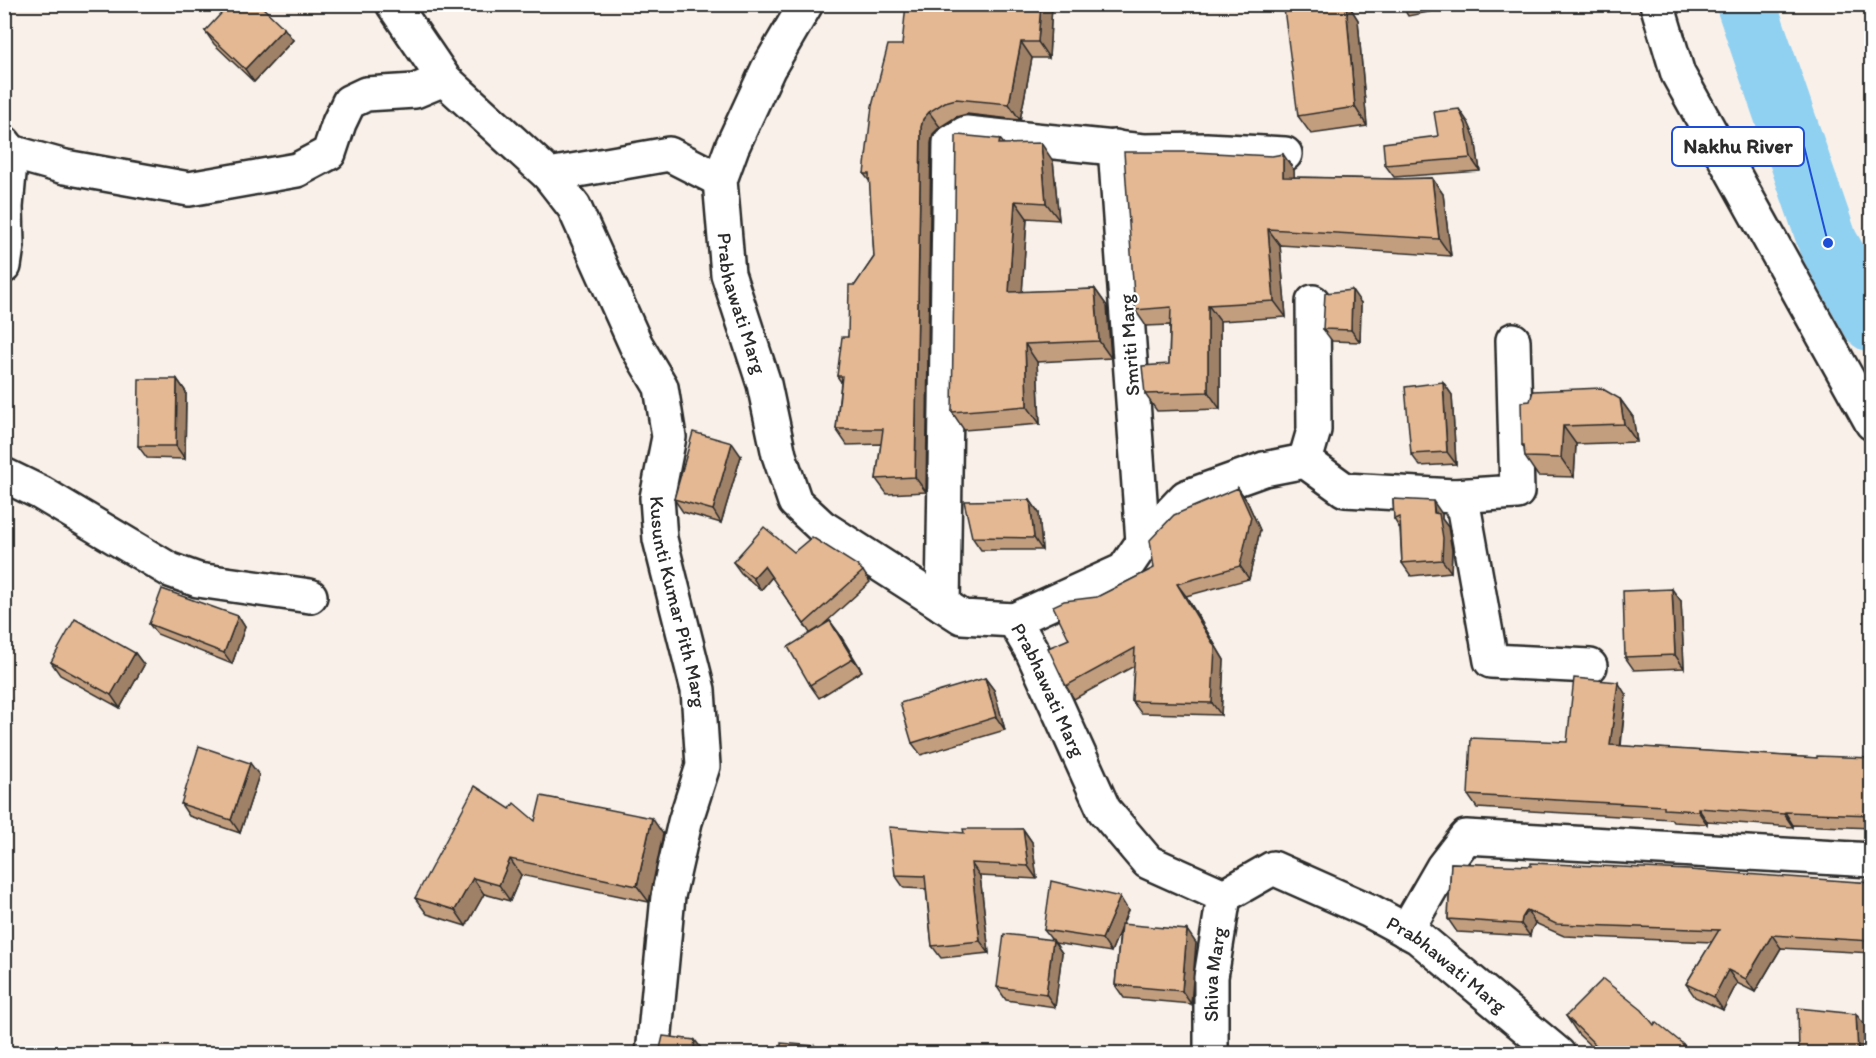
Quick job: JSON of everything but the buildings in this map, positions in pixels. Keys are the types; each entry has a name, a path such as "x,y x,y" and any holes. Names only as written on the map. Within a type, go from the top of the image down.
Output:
{"street":[{"name":"Kusunti Kumar Pith Marg","path":"393,4 444,80 549,175 574,207 636,345 661,387 669,437 657,498 660,539 698,690 703,766 685,822 668,896 653,1053"},
{"name":"Prabhawati Marg","path":"806,4 768,69 732,147 720,180 728,274 764,384 779,455 795,502 822,527 962,617 1014,620 1033,653 1104,810 1148,862 1224,896 1273,868 1370,911 1418,938 1558,1053"},
{"path":"1657,4 1678,74 1872,423"},
{"path":"4,266 7,246 8,147 65,168 189,189 297,170 329,153 339,123 350,102 366,94 415,91 444,80"},
{"path":"944,605 950,143 966,133 1144,151 1206,150 1285,154"},
{"name":"Smriti Marg","path":"1115,147 1143,542"},
{"path":"549,175 669,154 720,180"},
{"path":"1305,462 1314,429 1313,302"},
{"path":"1014,620 1124,570 1143,542 1186,497 1264,469 1305,462 1345,490 1454,496 1517,492 1513,340"},
{"path":"4,475 41,493 170,570 198,580 310,596"},
{"path":"1454,496 1464,510 1491,661 1590,666"},
{"path":"1406,931 1443,867 1466,837 1872,860"},
{"name":"Shiva Marg","path":"1211,1053 1211,977 1224,896"}],"waterway":[{"path":"1746,4 1828,243 1872,322"}],"place":[{"name":"Nakhu River","path":"1828,243"}]}
